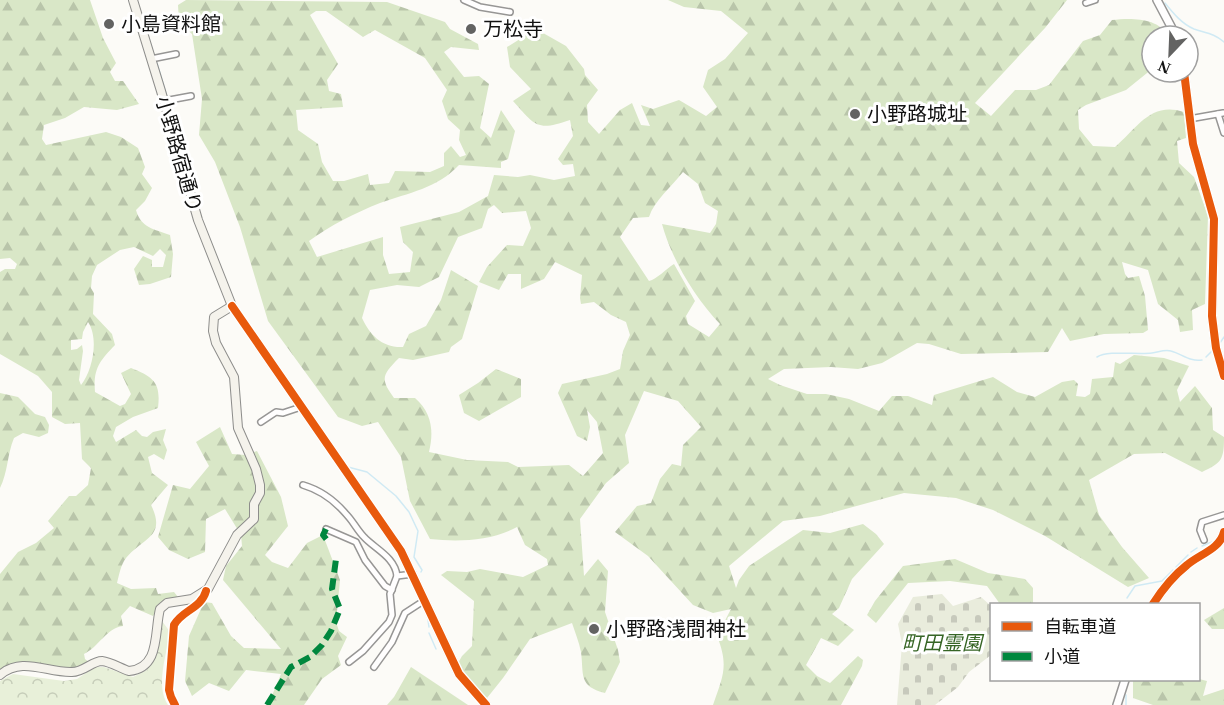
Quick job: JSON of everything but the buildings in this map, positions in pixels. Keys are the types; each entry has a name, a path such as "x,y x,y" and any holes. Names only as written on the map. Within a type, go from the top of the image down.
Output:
{"main road":[{"name":"小野路宿通り","path":"136,1 198,220 232,306"},
{"path":"0,675 13,667 27,665 63,672 80,672 99,661 129,671 137,669 146,663 153,652 161,607 170,602 192,599 206,591 215,579 237,535 255,517 254,504 261,488 256,469 238,428 233,374 217,348 213,331 214,316 232,306"}],"street":[{"path":"464,0 480,7 510,12"},
{"path":"1086,3 1095,0"},
{"path":"1157,0 1170,24"},
{"path":"151,59 176,54"},
{"path":"1185,84 1196,159 1217,219 1212,316 1216,348 1224,376"},
{"path":"164,101 191,96"},
{"path":"1189,119 1220,114 1224,133"},
{"path":"232,306 401,551 459,675 486,705"},
{"path":"261,422 276,412 283,413 301,406"},
{"path":"303,485 326,496 346,513 364,538 385,554 396,571 397,576 392,590 392,615 389,622 349,663"},
{"path":"1204,536 1202,522 1224,515"},
{"path":"326,529 356,542 365,560 385,586 392,590"},
{"path":"1154,603 1178,573 1194,559 1216,546 1224,536"},
{"path":"397,576 413,574"},
{"path":"175,705 169,690 174,625 179,617 198,605 206,591"},
{"path":"374,667 392,642 405,613 425,600"},
{"path":"1117,705 1125,681"}],"green space":[{"path":"0,0 90,0 103,38 116,63 110,72 115,81 123,81 139,104 117,110 84,107 65,118 44,125 42,139 46,145 106,132 121,137 138,148 145,167 142,174 152,188 145,201 136,210 138,216 145,224 170,235 173,254 171,277 139,285 134,269 143,256 152,260 152,267 163,267 166,255 160,249 153,256 134,247 120,250 97,265 92,276 91,288 94,293 93,314 112,334 115,345 96,371 95,392 120,406 125,404 131,394 121,373 131,368 150,378 158,392 158,408 133,417 116,427 113,436 116,442 136,430 142,436 147,437 153,432 166,429 163,440 167,450 164,460 154,454 148,457 152,473 168,485 151,505 156,525 154,532 124,561 117,583 131,589 156,588 158,594 174,592 178,597 161,602 153,616 130,606 121,616 123,626 112,630 84,654 85,659 90,663 68,671 57,666 44,667 27,664 0,673 0,574 18,552 36,543 54,528 48,521 69,496 76,496 88,485 91,468 82,459 80,423 65,424 52,417 52,392 38,376 0,354 0,272 5,269 15,269 17,264 10,258 0,259","holes":["88,322 91,329 93,354 89,371 81,385 79,380 82,345 71,350 71,340 82,339"]},
{"path":"186,0 387,2 445,22 450,29 478,44 479,50 451,47 444,52 464,77 479,76 489,84 480,128 491,138 501,110 515,131 508,159 501,162 501,168 459,165 442,179 412,193 361,211 309,241 317,257 383,237 383,255 389,274 410,272 413,252 403,242 400,227 459,212 488,196 494,175 518,177 530,175 554,180 575,176 573,164 563,165 558,159 573,136 570,120 543,126 537,124 526,116 513,101 531,89 510,67 507,47 536,29 566,46 598,90 587,105 588,122 599,134 620,110 632,103 641,125 650,126 641,105 653,109 679,100 706,116 717,107 703,87 708,70 725,59 748,33 721,11 684,7 668,0 1067,0 1045,28 975,103 991,116 1015,90 1036,90 1049,85 1083,41 1100,35 1112,20 1135,19 1151,22 1156,24 1140,24 1140,79 1126,90 1078,110 1079,129 1093,146 1115,147 1153,113 1162,110 1184,112 1186,138 1177,141 1179,163 1194,177 1208,216 1205,304 1192,310 1193,330 1180,332 1178,320 1158,304 1148,270 1122,262 1128,278 1139,276 1145,296 1148,330 1143,333 1104,334 1070,341 1062,328 1048,352 961,354 929,344 917,343 882,363 858,369 831,367 784,369 768,379 807,394 826,394 849,399 879,411 892,396 908,396 932,405 934,395 993,377 1017,392 1035,397 1062,382 1074,380 1078,384 1076,396 1085,397 1090,394 1092,379 1113,377 1115,362 1120,364 1134,355 1164,358 1189,366 1177,390 1180,402 1195,386 1212,408 1213,430 1224,437 1222,455 1218,463 1202,472 1165,453 1134,454 1089,480 1099,515 1122,547 1149,578 1128,587 1045,536 993,510 956,498 904,493 820,516 783,521 729,566 736,588 749,566 803,530 830,533 863,524 884,544 852,579 839,608 832,614 854,630 838,646 821,638 806,665 817,676 830,683 858,656 863,660 862,666 841,705 713,705 720,686 724,663 717,636 731,609 713,613 693,605 648,556 615,532 637,506 651,503 660,479 672,464 681,466 683,445 701,427 678,401 644,391 625,435 629,463 606,483 580,519 584,576 598,559 608,571 605,612 620,662 605,693 586,683 581,652 572,623 530,639 487,698 457,665 472,646 474,601 441,575 447,571 467,572 480,569 523,577 548,565 547,559 525,545 517,527 486,538 430,539 410,501 401,457 378,422 362,426 338,417 268,321 240,227 215,162 199,135 202,99 192,34 179,22 178,5","holes":["316,11 326,11 363,37 375,30 425,58 447,90 442,101 448,119 460,130 459,140 466,155 460,157 451,146 444,153 444,166 430,172 395,171 389,183 370,185 368,174 344,181 333,181 322,162 318,144 298,130 296,110 343,107 341,94 329,91 327,80 338,64 310,15","683,172 698,184 705,203 718,211 716,224 710,233 662,224 671,250 685,277 720,324 709,337 688,324 686,316 695,301 674,264 649,281 620,237 633,218 649,217 659,199","494,205 502,213 526,211 531,228 523,246 507,245 487,267 479,282 499,290 508,274 521,274 521,289 544,279 555,262 582,275 581,304 594,302 611,315 626,322 630,335 623,351 620,369 562,384 558,393 577,436 587,441 590,427 587,410 597,422 603,453 583,476 569,465 518,467 508,462 467,460 429,452 431,430 425,410 415,398 394,398 386,386 386,373 399,358 413,360 449,352 451,347 462,339 478,286 451,270 441,300 426,326 409,334 403,347 383,343 369,330 362,318 370,290 397,285 419,287 439,277 458,237 482,228 488,209"]},
{"path":"496,369 521,379 521,397 479,421 464,413 459,395"},
{"path":"0,393 18,397 35,414 45,417 49,425 48,433 39,437 23,433 14,438 0,488"},
{"path":"220,427 232,454 246,455 257,451 281,497 288,526 265,555 272,562 288,568 307,543 323,535 340,580 336,622 339,631 347,637 338,656 341,665 322,679 304,705 268,705 281,674 246,670 229,691 209,683 192,696 185,681 189,636 204,602 212,603 231,636 244,648 281,649 223,580 226,566 242,546 241,535 225,509 206,519 205,552 188,559 169,550 158,537 173,485 190,489 209,466 196,442"},
{"path":"955,559 988,573 1025,579 1033,588 1033,603 999,603 987,586 950,581 908,583 876,623 867,615 875,601 903,566"},
{"name":"町田霊園","path":"942,594 953,606 981,597 990,605 990,656 969,672 958,687 935,705 897,705 902,644 898,624 913,597"},
{"path":"1224,608 1224,629 1212,629 1204,620"},
{"path":"162,621 170,632 162,679 162,689 168,705 0,705 0,681 13,674 64,681 77,679 95,667 104,667 133,677 147,670"},
{"path":"411,667 468,705 387,705"},
{"path":"1200,679 1207,681 1203,696 1224,689 1224,705 1153,705 1133,698 1133,681"}],"waterway":[{"path":"1165,3 1186,24 1224,42"},
{"path":"148,36 154,55"},
{"path":"157,63 167,97"},
{"path":"1220,343 1224,337"},
{"path":"1097,357 1108,354 1152,353 1166,350 1190,359 1202,360"},
{"path":"1206,357 1212,351"},
{"path":"348,467 367,472 396,496 409,512 418,531 414,557 421,572"},
{"path":"1202,546 1212,542"},
{"path":"1191,552 1197,548"},
{"path":"1176,567 1188,555"},
{"path":"1127,598 1135,586 1162,581 1173,570"},
{"path":"427,613 429,627"},
{"path":"429,633 436,649"},
{"path":"1126,695 1126,705"}],"marked path":[{"path":"326,529 323,535 327,540"},
{"path":"267,705 291,667 310,657 331,631 340,609 332,589 336,559"}],"cycle path":[{"path":"1186,84 1193,144 1214,219 1212,316 1216,348 1224,376"},
{"path":"232,306 401,551 459,674 486,705"},
{"path":"1154,603 1177,574 1214,547 1224,532"},
{"path":"175,705 169,690 174,625 200,602 206,591"}],"place":[{"name":"小島資料館","path":"109,24"},
{"name":"万松寺","path":"471,29"},
{"name":"小野路城址","path":"855,114"},
{"name":"小野路浅間神社","path":"594,629"}]}
